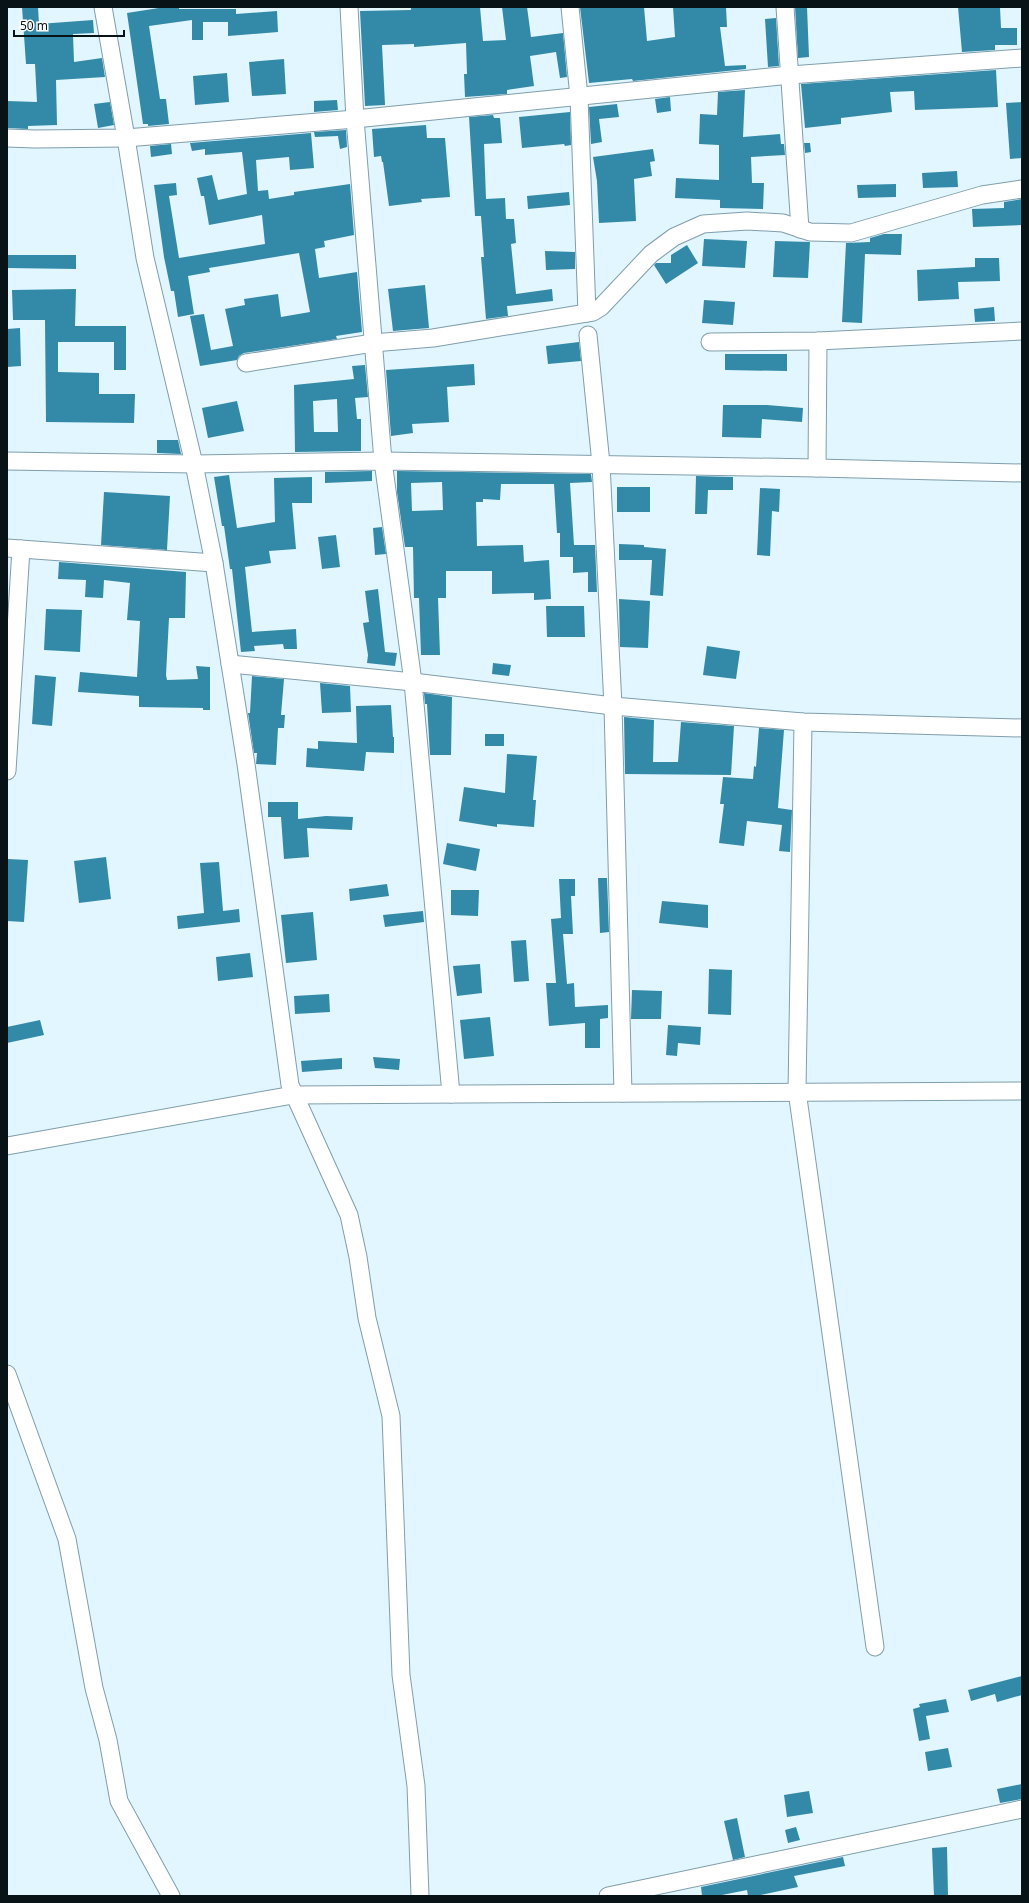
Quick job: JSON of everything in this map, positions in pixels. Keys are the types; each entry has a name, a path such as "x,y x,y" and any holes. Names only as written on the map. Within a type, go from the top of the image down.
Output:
{"street":[{"path":"103,7 145,258 194,464 214,563 246,764 290,1085 293,1095 349,1215 358,1257 367,1318 391,1416 401,1676 416,1786 420,1896"},
{"path":"349,7 355,119 383,461 413,682 451,1094"},
{"path":"570,7 579,97 587,313"},
{"path":"785,7 800,229"},
{"path":"7,138 126,138 355,119 790,75 1022,58"},
{"path":"246,363 373,343 433,338 587,313 601,307 651,254 674,237 703,224 747,221 783,223 810,232 851,233 982,195 1022,189"},
{"path":"710,342 818,341 1022,331"},
{"path":"588,335 601,464 613,706 623,1093"},
{"path":"817,468 818,341"},
{"path":"7,461 194,464 383,461 1022,473"},
{"path":"7,771 14,549 214,563"},
{"path":"230,664 413,682 613,706 803,722 1022,728"},
{"path":"803,722 797,1091 875,1647"},
{"path":"7,1146 293,1095 797,1091 1022,1091"},
{"path":"7,1374 67,1539 94,1688 108,1740 119,1801 170,1896"},
{"path":"608,1896 1022,1809"}],"building":[{"path":"22,7 38,7 39,24 93,20 94,33 73,34 74,62 102,58 105,77 56,80 57,125 28,126 28,129 7,128 7,101 37,102 35,64 26,64"},
{"path":"165,7 179,7 179,9 236,9 236,14 277,11 278,32 228,36 228,22 203,22 203,40 192,40 192,20 149,26 160,99 166,99 169,124 148,126 148,124 143,124 127,13"},
{"path":"480,7 483,41 506,40 502,7 527,7 531,37 563,33 567,77 560,78 556,52 530,56 534,86 507,90 507,94 465,97 464,74 467,74 466,43 414,47 414,44 382,45 385,105 365,106 360,11 411,10 411,8"},
{"path":"580,7 644,7 647,41 675,37 673,7 726,7 727,27 720,27 725,66 746,65 746,69 633,81 632,79 589,83"},
{"path":"795,7 807,7 809,57 798,58"},
{"path":"958,7 1000,7 1001,28 1017,28 1017,45 995,45 995,50 962,52"},
{"path":"776,18 779,66 768,67 765,19"},
{"path":"284,59 286,94 252,96 249,62"},
{"path":"996,70 998,107 915,110 914,91 890,92 892,112 841,118 841,124 805,128 801,84"},
{"path":"227,73 229,102 195,105 193,76"},
{"path":"745,90 743,137 780,134 781,144 784,144 785,155 751,157 752,183 764,183 763,209 720,208 720,200 675,198 676,178 719,180 719,145 699,144 700,114 717,115 718,92"},
{"path":"670,97 671,111 657,113 655,99"},
{"path":"337,100 338,110 314,112 314,101"},
{"path":"110,102 114,125 98,128 94,104"},
{"path":"1022,102 1022,158 1010,159 1006,103"},
{"path":"617,104 619,117 599,119 602,142 591,144 589,107"},
{"path":"570,112 571,145 565,146 564,144 522,148 519,117"},
{"path":"493,115 494,118 500,118 502,143 484,144 486,199 505,198 506,219 514,219 516,243 511,244 516,294 552,289 553,301 507,306 508,316 486,319 481,257 484,257 481,216 475,216 469,117"},
{"path":"426,125 427,138 445,138 450,197 421,199 422,202 389,206 383,162 381,156 374,157 372,129"},
{"path":"346,130 347,147 340,149 338,136 315,137 314,132"},
{"path":"311,133 314,168 290,170 289,157 256,160 258,191 268,190 269,199 294,195 294,192 350,184 354,235 324,241 325,247 315,249 319,278 357,272 362,332 336,336 337,339 244,353 239,356 237,360 200,366 190,316 204,314 211,350 233,346 225,309 245,305 244,299 278,294 281,317 310,312 299,253 209,268 210,272 188,276 194,314 178,317 174,291 171,291 164,257 154,185 176,183 177,195 169,196 179,258 265,244 262,215 209,225 204,196 201,196 197,178 212,175 218,200 247,194 242,152 205,155 205,149 192,151 190,143"},
{"path":"804,143 810,143 811,152 805,153"},
{"path":"171,144 172,154 151,157 150,146"},
{"path":"653,149 655,161 650,162 652,176 634,179 636,221 599,223 597,181 593,157"},
{"path":"957,171 958,187 923,188 922,173"},
{"path":"896,184 896,197 858,198 857,185"},
{"path":"569,192 570,205 528,209 527,196"},
{"path":"1022,199 1022,225 973,227 972,209 1004,208 1004,202"},
{"path":"884,234 902,234 901,255 865,254 862,323 842,322 846,243 870,242 870,238"},
{"path":"704,239 747,241 745,268 702,266"},
{"path":"775,241 810,242 808,278 773,277"},
{"path":"687,245 698,263 666,284 654,265 656,263 671,263 671,255"},
{"path":"545,251 575,252 575,269 546,270"},
{"path":"7,255 76,255 76,269 7,268"},
{"path":"975,258 999,258 1000,281 958,282 959,299 918,301 917,270 975,267"},
{"path":"425,285 429,328 393,331 388,289"},
{"path":"76,289 75,326 126,326 126,370 114,370 114,342 58,342 58,372 99,373 99,394 135,394 134,423 46,422 45,320 13,320 12,290"},
{"path":"704,300 735,302 733,325 702,323"},
{"path":"994,307 995,321 975,322 974,309"},
{"path":"20,328 21,366 7,367 7,329"},
{"path":"579,342 581,361 548,364 546,346"},
{"path":"725,354 787,354 787,371 725,370"},
{"path":"474,364 475,385 447,387 449,422 412,424 413,433 391,436 386,370"},
{"path":"365,365 368,397 355,398 357,419 361,419 361,451 295,452 294,385 354,379 352,366","holes":["337,399 338,432 314,432 313,401"]},
{"path":"237,401 244,431 208,438 202,408"},
{"path":"723,405 767,405 803,408 802,422 762,419 761,438 722,437"},
{"path":"157,440 178,440 181,454 157,453"},
{"path":"372,471 372,481 325,483 325,472"},
{"path":"397,471 591,474 592,482 570,483 574,545 595,545 597,592 588,592 588,572 573,573 573,557 560,557 560,533 557,533 554,484 501,484 500,500 483,499 483,502 476,502 477,546 523,545 524,562 549,560 551,599 534,600 534,593 492,594 492,571 446,571 446,598 438,598 440,655 421,655 419,598 414,598 413,547 405,547 397,492","holes":["442,482 443,510 412,511 411,483"]},
{"path":"229,475 237,528 275,522 274,478 312,477 312,503 292,503 296,549 269,551 271,563 245,567 252,632 296,629 297,649 284,649 283,644 254,646 255,651 241,652 232,569 230,569 224,526 222,526 214,477"},
{"path":"696,476 733,477 733,490 708,490 707,514 695,514"},
{"path":"617,487 650,487 650,512 617,512"},
{"path":"760,488 780,489 779,512 772,511 770,556 757,555"},
{"path":"104,492 170,496 167,550 101,545"},
{"path":"382,527 386,554 375,555 373,528"},
{"path":"336,535 340,567 322,569 318,537"},
{"path":"619,544 644,545 644,547 666,549 663,596 650,595 652,560 619,560"},
{"path":"59,562 186,572 185,618 169,618 166,675 167,680 198,679 196,666 210,667 210,710 203,710 203,708 139,707 139,696 78,692 80,672 137,677 140,621 127,620 130,583 104,580 103,598 85,597 86,580 58,579"},
{"path":"378,589 385,652 397,653 395,666 367,663 368,655 363,623 369,622 365,591"},
{"path":"619,599 650,601 648,648 620,647"},
{"path":"546,606 584,606 585,637 547,637"},
{"path":"46,609 82,610 80,652 44,650"},
{"path":"707,646 740,651 736,679 703,675"},
{"path":"493,663 511,665 509,676 492,674"},
{"path":"35,675 56,677 52,726 32,724"},
{"path":"252,676 284,679 281,715 285,715 284,728 278,728 276,765 256,764 257,753 254,753 248,713 250,713"},
{"path":"320,683 350,686 351,712 322,713"},
{"path":"424,693 452,697 451,755 430,755 427,704 425,704"},
{"path":"391,705 394,753 366,752 364,771 306,767 307,748 318,749 318,741 357,743 356,706"},
{"path":"624,717 654,720 653,762 678,762 681,722 734,726 731,775 625,774"},
{"path":"759,728 784,730 778,808 792,810 790,852 779,851 782,825 747,821 744,846 719,843 724,804 720,804 723,777 753,779 754,766 756,767"},
{"path":"485,734 504,734 504,746 485,746"},
{"path":"507,754 537,756 533,800 536,800 534,827 497,824 497,827 459,821 464,787 505,793"},
{"path":"268,802 298,802 298,819 326,816 353,817 352,830 307,828 309,857 284,859 281,817 268,817"},
{"path":"447,843 480,849 476,871 443,864"},
{"path":"106,857 111,899 79,903 74,861"},
{"path":"8,859 28,860 24,922 7,921"},
{"path":"219,862 223,911 239,909 240,922 178,929 177,916 204,913 200,863"},
{"path":"598,878 607,878 609,932 600,933"},
{"path":"559,879 575,879 575,896 571,896 573,934 563,934 567,984 574,983 575,1007 608,1005 608,1018 600,1019 600,1048 585,1048 585,1023 549,1026 546,983 556,983 551,919 561,918"},
{"path":"387,884 389,896 350,901 349,889"},
{"path":"451,890 479,890 478,916 451,915"},
{"path":"662,901 708,905 708,928 659,923"},
{"path":"423,911 424,922 385,927 383,915"},
{"path":"313,912 317,960 286,963 281,915"},
{"path":"526,940 529,981 514,982 511,941"},
{"path":"250,953 253,977 218,981 216,957"},
{"path":"480,964 482,993 457,996 453,966"},
{"path":"709,969 732,970 731,1015 708,1014"},
{"path":"632,990 662,991 661,1019 631,1019"},
{"path":"329,994 330,1012 295,1014 294,996"},
{"path":"490,1017 494,1056 464,1059 460,1020"},
{"path":"40,1020 44,1035 7,1043 7,1027"},
{"path":"668,1025 701,1027 700,1045 678,1043 677,1056 666,1055"},
{"path":"373,1057 400,1059 399,1070 375,1068"},
{"path":"342,1058 342,1069 302,1072 301,1061"},
{"path":"1022,1676 1022,1695 997,1702 995,1694 971,1701 968,1690"},
{"path":"946,1699 949,1712 926,1716 930,1739 919,1741 913,1709 920,1707 919,1704"},
{"path":"948,1748 952,1767 928,1771 925,1752"},
{"path":"1022,1784 1022,1799 1000,1803 997,1789"},
{"path":"809,1791 813,1813 787,1817 784,1795"},
{"path":"737,1818 745,1857 733,1860 724,1821"},
{"path":"796,1827 800,1840 788,1843 785,1830"},
{"path":"947,1847 948,1896 934,1896 932,1848"},
{"path":"843,1857 845,1866 794,1876 798,1887 756,1896 748,1896 747,1890 717,1896 702,1896 701,1887"}]}
